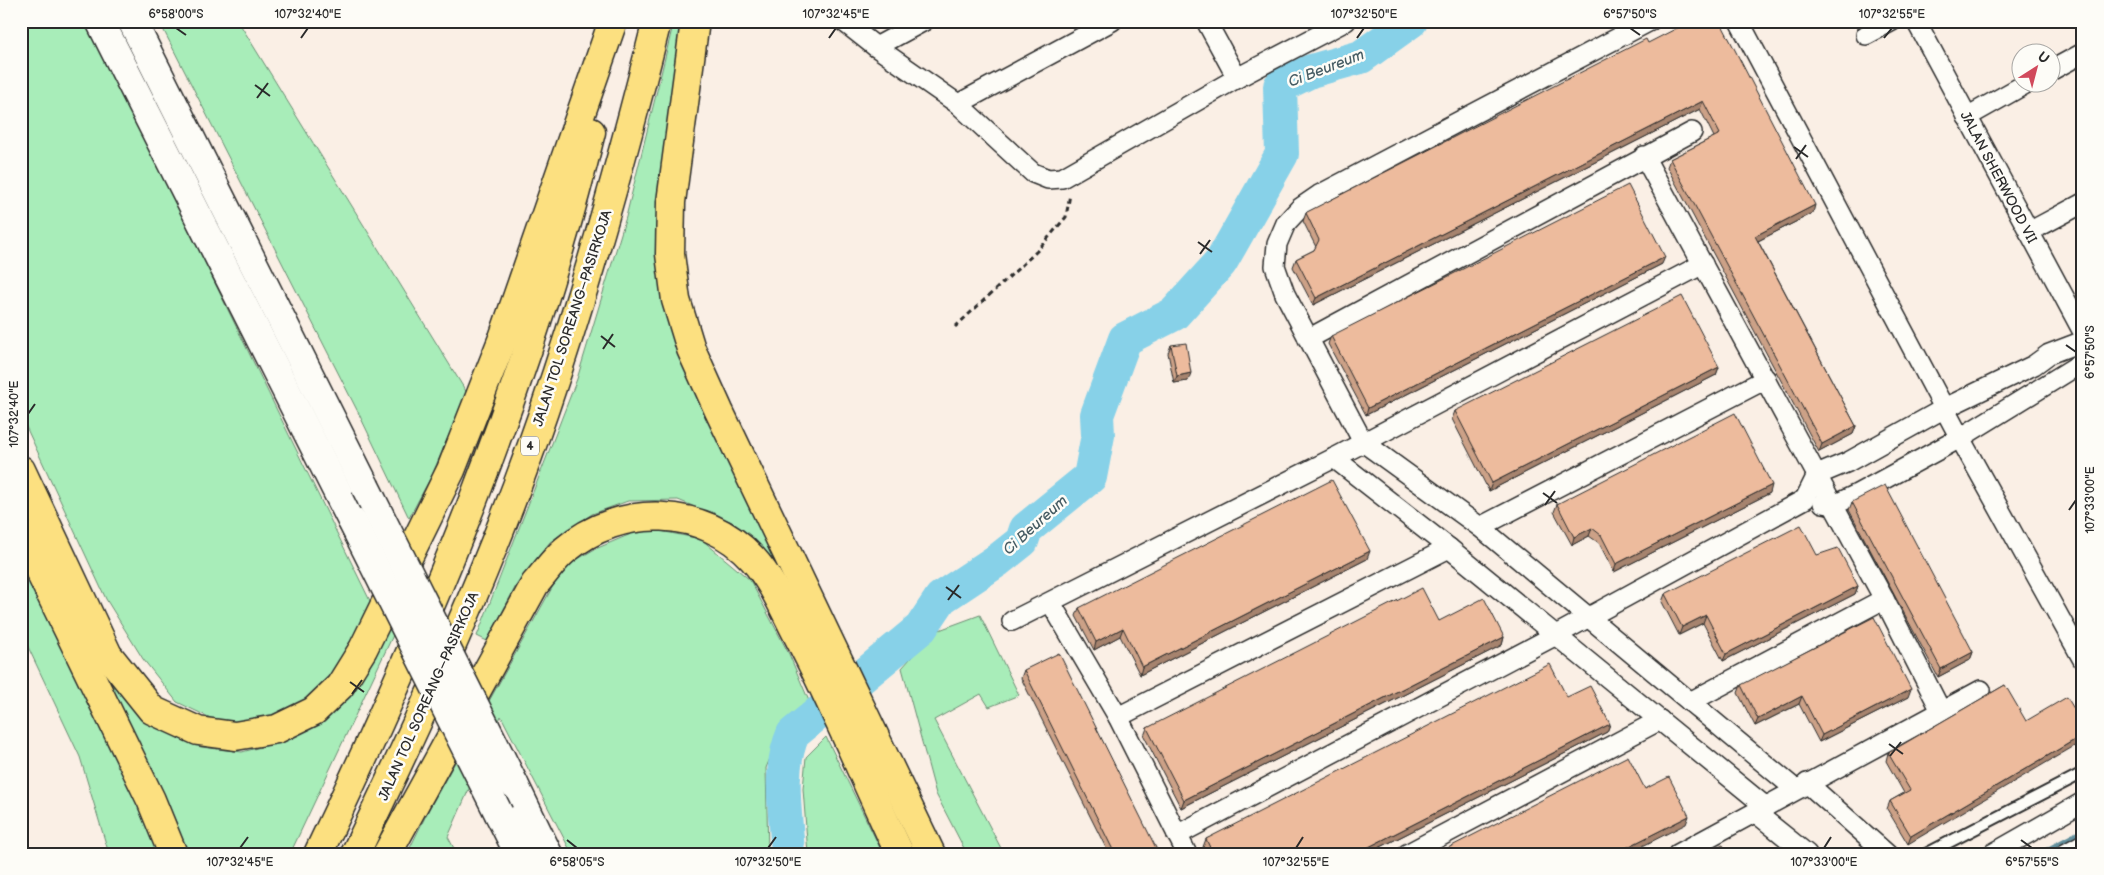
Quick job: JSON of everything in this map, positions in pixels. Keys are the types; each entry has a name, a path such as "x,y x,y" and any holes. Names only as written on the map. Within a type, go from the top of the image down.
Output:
{"highway":[{"path":"21,470 108,655 152,710 198,732 235,736 277,729 314,711 340,686 363,649 451,470 503,338 613,21"},
{"path":"318,854 362,762 446,570 527,352 573,204 618,21"},
{"name":"JALAN TOL SOREANG–PASIRKOJA","path":"355,854 473,598 543,413 589,274 626,143 657,21"},
{"path":"695,21 671,202 670,254 676,300 691,349 758,494 815,640 860,733 931,854"},
{"path":"387,854 535,584 565,550 601,526 642,516 684,517 720,532 753,559 773,588 815,640"},
{"path":"21,533 152,800 174,854"},
{"path":"860,733 900,854"}],"main road":[{"path":"100,21 519,854"},
{"path":"132,21 548,854"}],"street":[{"path":"843,21 876,47 958,104 1033,173 1048,179 1062,178 1237,78 1346,21"},
{"path":"876,47 924,21"},
{"path":"958,104 1112,21"},
{"path":"1206,21 1237,78"},
{"path":"1650,21 1319,195 1300,208 1286,223 1277,244 1275,266 1285,294 1363,442 1480,527 1690,702 1887,854"},
{"path":"1739,21 1960,438 2083,660"},
{"path":"1866,35 1892,21"},
{"name":"JALAN SHERWOOD VII","path":"1916,21 2083,332"},
{"path":"2062,65 2083,53"},
{"path":"1967,117 2012,92"},
{"path":"1308,340 1644,156 1692,132"},
{"path":"1644,156 1834,505 1942,713"},
{"path":"2029,232 2083,203"},
{"path":"1012,622 1334,458 1703,264"},
{"path":"1177,835 1556,635 1805,499 1817,475 1848,462 1945,408 2034,365 2049,354 2083,340"},
{"path":"1805,499 1834,505 1960,438 2083,362"},
{"path":"1480,527 1766,379"},
{"path":"1334,458 1449,548 1660,720 1808,854"},
{"path":"1118,718 1449,548"},
{"path":"1690,702 1884,599"},
{"path":"1051,603 1118,718 1187,854"},
{"path":"1678,854 1761,810 1801,786 1942,713 1981,690"},
{"path":"1407,854 1660,720"},
{"path":"1992,854 2083,802"},
{"path":"2065,854 2083,844"}],"lane":[{"path":"1926,854 2083,773"}],"path":[{"path":"955,327 1038,251 1066,217 1071,196 1062,178"}],"green space":[{"path":"21,21 87,21 373,607 349,656 316,695 256,724 217,721 177,702 143,659 106,599 21,416"},
{"path":"159,21 238,21 467,393 432,475 409,518 358,412"},
{"path":"674,21 686,21 667,308 785,563 779,570 767,561 732,522 678,500 628,501 592,514 550,542 517,584 487,641 477,636 577,379 626,217"},
{"path":"645,528 701,539 750,580 789,654 809,701 786,719 766,768 768,854 572,854 501,716 448,837 457,854 407,854 429,809 563,568 593,550"},
{"path":"21,558 163,854 109,854 80,757 21,632"},
{"path":"980,615 1019,695 989,707 981,694 934,720 1004,854 967,854 936,794 902,668 934,632"},
{"path":"388,627 395,631 290,854 187,854 176,822 91,647 123,697 164,730 201,747 242,752 291,739 336,709"},
{"path":"826,737 883,854 808,854 803,789 806,757"}],"building":[{"path":"1691,21 1720,21 1815,205 1755,236 1856,426 1822,444 1670,159 1720,134 1703,101 1316,298 1296,259 1314,250 1319,240 1307,212 1646,39 1648,43"},
{"path":"1628,185 1665,257 1368,408 1331,336"},
{"path":"1682,296 1719,367 1492,483 1455,411"},
{"path":"1186,343 1191,373 1177,376 1171,345"},
{"path":"1735,413 1772,485 1616,564 1601,535 1592,528 1574,537 1557,504"},
{"path":"1332,480 1370,551 1142,667 1123,628 1096,642 1079,608"},
{"path":"1885,485 1973,652 1941,669 1852,502"},
{"path":"1801,525 1817,555 1838,548 1858,586 1726,654 1706,615 1682,627 1665,594"},
{"path":"1422,588 1439,621 1484,598 1504,637 1184,800 1147,728"},
{"path":"1874,617 1911,689 1822,735 1802,696 1758,719 1741,685"},
{"path":"1059,653 1159,854 1115,854 1024,670"},
{"path":"1550,664 1567,697 1590,686 1610,724 1355,854 1213,854 1206,839"},
{"path":"2005,685 2026,721 2067,697 2083,724 2083,735 1911,836 1890,801 1910,790 1888,753"},
{"path":"1628,756 1645,789 1669,777 1689,816 1614,854 1436,854"},
{"path":"1723,845 1728,854 1705,854"}],"waterway":[{"name":"Ci Beureum","path":"788,854 784,808 784,778 788,748 793,734 921,628 941,598 998,560 1022,541 1026,529 1090,477 1098,435 1097,415 1125,339 1174,314 1221,262 1282,154 1280,86 1311,71 1361,57 1411,21"},
{"path":"2040,854 2083,831"}]}
